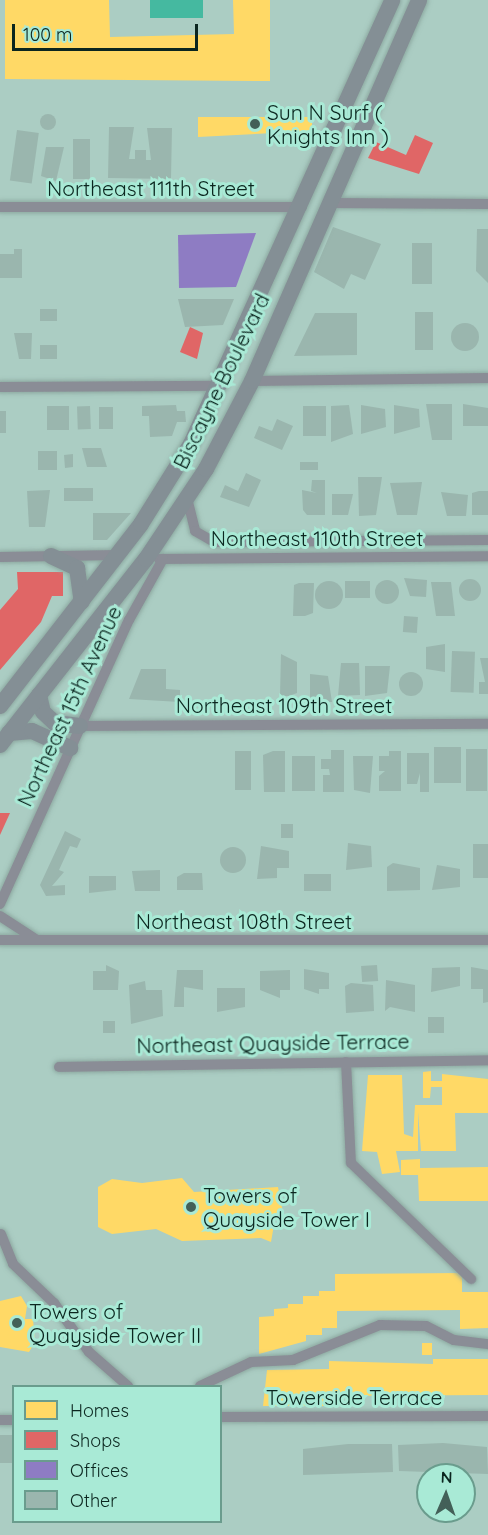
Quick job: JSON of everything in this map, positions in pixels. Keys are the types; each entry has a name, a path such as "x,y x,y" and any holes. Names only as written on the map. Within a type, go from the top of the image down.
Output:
{"main road":[{"name":"Biscayne Boulevard","path":"0,706 118,555 173,476 222,386 392,0"},
{"name":"Biscayne Boulevard","path":"5,739 39,695 155,559 252,381 419,0"},
{"path":"51,556 77,568 82,602"},
{"path":"39,695 43,712 55,723 80,726"},
{"path":"5,739 32,732 70,748"}],"street":[{"path":"329,203 488,204"},
{"name":"Northeast 111th Street","path":"0,207 302,207"},
{"path":"252,381 488,378"},
{"path":"0,387 222,386"},
{"name":"Northeast 110th Street","path":"188,498 195,531 214,542 488,540"},
{"path":"0,557 118,555"},
{"name":"Northeast 110th Street","path":"155,559 488,556"},
{"name":"Northeast 15th Avenue","path":"0,904 155,559"},
{"name":"Northeast 109th Street","path":"80,726 488,724"},
{"path":"0,916 37,940"},
{"name":"Northeast 108th Street","path":"0,940 488,940"},
{"name":"Northeast Quayside Terrace","path":"59,1067 488,1060"},
{"path":"346,1062 351,1163 471,1279"},
{"path":"1,1234 13,1264 54,1303 89,1352 127,1385"},
{"path":"202,1385 251,1362 293,1360 380,1325 426,1326 454,1340 488,1344"},
{"name":"Towerside Terrace","path":"222,1417 488,1416"}],"shaded area":[{"path":"150,0 203,0 203,18 150,18"}],"building: Homes":[{"path":"5,0 109,0 110,37 234,34 233,0 270,0 270,81 5,79"},
{"name":"Sun N Surf ( Knights Inn )","path":"198,117 312,117 312,131 198,137"},
{"path":"431,1071 431,1081 442,1081 442,1074 488,1079 488,1113 455,1113 456,1151 421,1151 418,1112 418,1151 396,1151 400,1172 382,1174 377,1152 362,1151 368,1075 402,1075 404,1134 413,1137 415,1105 442,1105 442,1087 431,1087 430,1098 423,1098 423,1072"},
{"path":"420,1159 420,1168 488,1167 488,1201 419,1201 418,1175 401,1175 401,1160"},
{"name":"Towers of Quayside Tower I","path":"182,1178 194,1192 278,1187 284,1218 275,1219 271,1242 261,1238 182,1241 156,1229 112,1234 98,1227 98,1187 112,1179 142,1183"},
{"path":"462,1273 462,1292 488,1292 488,1328 460,1329 460,1310 337,1311 337,1328 322,1328 322,1335 306,1335 306,1341 259,1354 259,1317 274,1316 274,1309 288,1308 288,1304 303,1304 303,1296 319,1296 319,1291 335,1291 335,1274"},
{"name":"Towers of Quayside Tower II","path":"21,1296 27,1306 25,1319 33,1319 35,1342 29,1352 0,1347 0,1301"},
{"path":"422,1343 432,1343 432,1355 422,1355"},
{"path":"433,1359 488,1359 488,1395 330,1396 330,1406 263,1406 267,1370 329,1369 329,1361 433,1364"}],"building: Shops":[{"path":"415,135 433,143 419,174 368,158 376,142 406,155"},
{"path":"190,327 203,333 197,359 180,352"},
{"path":"17,572 63,572 63,596 52,596 41,622 0,670 0,610 18,589"},
{"path":"0,813 10,813 0,835"}],"building: Offices":[{"path":"256,233 236,287 179,288 178,235"}],"building: Other":[{"path":"48,114 54,116 56,122 54,128 48,130 42,128 40,122 42,116"},
{"path":"109,127 134,127 129,159 135,159 135,150 146,150 146,160 151,160 147,128 172,128 171,179 108,178"},
{"path":"17,130 39,133 32,184 10,181"},
{"path":"73,139 90,139 90,179 73,179"},
{"path":"46,147 64,147 56,181 41,176"},
{"path":"333,227 381,244 365,280 351,274 344,289 314,272"},
{"path":"477,229 488,229 488,283 476,271"},
{"path":"412,243 432,243 432,284 412,284"},
{"path":"14,249 22,249 22,278 0,278 0,254 14,254"},
{"path":"178,299 234,299 223,325 185,327"},
{"path":"40,309 57,309 57,321 40,321"},
{"path":"415,312 433,312 433,350 415,350"},
{"path":"315,313 357,313 357,355 294,356"},
{"path":"465,323 475,327 479,337 475,347 465,351 455,347 451,337 455,327"},
{"path":"14,333 32,333 31,359 19,359"},
{"path":"40,345 57,345 57,359 40,359"},
{"path":"426,404 452,404 452,440 432,440"},
{"path":"463,404 488,408 488,426 463,426"},
{"path":"176,405 177,411 185,411 186,422 177,422 172,436 150,437 149,416 142,416 142,406"},
{"path":"349,405 353,434 331,442 331,406"},
{"path":"361,405 385,409 386,427 361,434"},
{"path":"394,405 419,409 420,427 394,434"},
{"path":"47,406 69,406 69,430 47,430"},
{"path":"77,406 90,406 91,429 78,429"},
{"path":"303,406 326,406 326,436 303,436"},
{"path":"99,407 113,407 113,429 99,429"},
{"path":"0,411 6,411 6,433 0,433"},
{"path":"277,419 293,426 282,450 254,438 259,426 272,431"},
{"path":"82,448 101,448 107,467 87,467"},
{"path":"38,451 57,451 57,470 38,470"},
{"path":"73,454 73,467 65,468 64,455"},
{"path":"300,462 318,462 318,470 300,470"},
{"path":"246,473 261,480 249,507 220,497 225,485 238,491"},
{"path":"358,477 382,477 376,515 359,516"},
{"path":"312,480 325,480 325,515 307,515 303,510 302,490 317,493 311,491"},
{"path":"422,482 417,515 397,515 390,483"},
{"path":"64,488 93,488 93,501 64,501"},
{"path":"50,490 45,527 29,527 27,491"},
{"path":"488,491 488,515 472,515 472,493"},
{"path":"441,492 468,495 466,516 447,516"},
{"path":"332,494 353,494 348,515 332,515"},
{"path":"93,513 131,513 107,540 93,540"},
{"path":"404,578 427,580 426,597 410,596"},
{"path":"470,579 478,582 481,590 478,598 470,601 462,598 459,590 462,582"},
{"path":"387,580 396,583 399,592 396,601 387,604 378,601 375,592 378,583"},
{"path":"329,581 339,585 343,595 339,605 329,609 319,605 315,595 319,585"},
{"path":"345,581 370,581 370,598 345,598"},
{"path":"431,582 451,582 455,616 436,616"},
{"path":"314,583 313,613 293,616 294,585"},
{"path":"404,616 418,617 417,633 403,632"},
{"path":"445,644 445,672 426,669 426,647"},
{"path":"452,651 475,652 474,693 451,692"},
{"path":"281,654 297,662 297,693 289,696 280,696"},
{"path":"480,658 488,658 488,694 479,694 479,682 485,682"},
{"path":"341,663 359,663 360,695 338,696"},
{"path":"365,666 390,666 387,693 365,696"},
{"path":"141,669 166,669 166,689 180,690 180,702 129,699"},
{"path":"411,672 420,675 423,684 420,693 411,696 402,693 399,684 402,675"},
{"path":"310,674 328,676 332,702 323,702 323,697 310,701"},
{"path":"434,747 461,747 461,783 434,783"},
{"path":"466,749 487,749 487,791 466,791"},
{"path":"331,750 344,750 344,792 323,792 323,775 330,775 329,769 321,769 321,759 331,759"},
{"path":"235,751 251,751 251,790 235,790"},
{"path":"273,751 285,751 285,792 264,792 263,755"},
{"path":"389,751 401,751 401,791 379,791 379,776 385,771 379,771 379,756 389,756"},
{"path":"407,753 429,753 429,792 420,792 420,773 417,784 407,784"},
{"path":"292,756 315,756 315,791 292,791"},
{"path":"353,756 373,756 370,793 354,790"},
{"path":"281,824 293,824 293,838 281,838"},
{"path":"65,831 81,839 77,848 70,846 59,870 64,872 52,886 65,885 65,895 46,896 40,885"},
{"path":"348,843 371,846 372,867 346,870"},
{"path":"473,844 488,844 488,878 473,878"},
{"path":"261,846 289,851 289,868 277,868 277,878 257,879"},
{"path":"233,847 242,851 246,860 242,869 233,873 224,869 220,860 224,851"},
{"path":"393,863 420,868 420,890 387,891 387,867"},
{"path":"437,865 460,869 460,887 432,890"},
{"path":"160,870 160,891 135,891 132,871"},
{"path":"184,873 202,873 203,890 177,890 177,877"},
{"path":"304,874 331,874 331,891 304,891"},
{"path":"89,876 116,876 116,890 89,893"},
{"path":"106,965 119,971 118,990 93,990 93,971 106,971"},
{"path":"377,965 378,981 362,982 361,966"},
{"path":"460,967 460,986 431,992 432,968"},
{"path":"471,967 488,970 488,1002 483,1003 483,989 471,989"},
{"path":"304,969 329,973 329,989 319,989 319,994 304,989"},
{"path":"177,970 203,970 203,990 184,987 184,1007 174,1007"},
{"path":"290,970 290,990 280,990 280,998 260,990 260,971"},
{"path":"386,980 415,985 415,1012 390,1007 385,1011"},
{"path":"145,981 146,990 162,990 163,1016 131,1024 129,985"},
{"path":"351,983 373,985 374,1011 346,1013 345,986"},
{"path":"217,988 245,988 245,1007 217,1012"},
{"path":"428,1017 444,1017 444,1033 428,1033"},
{"path":"103,1021 115,1021 115,1033 103,1033"},
{"path":"0,1435 12,1435 12,1463 0,1463"},
{"path":"443,1443 487,1447 488,1474 476,1474 476,1463 416,1463 416,1472 399,1471 398,1445"},
{"path":"348,1444 392,1444 393,1472 303,1475 303,1449"}],"place":[{"name":"Sun N Surf ( Knights Inn )","path":"255,124"},
{"name":"Towers of Quayside Tower I","path":"191,1207"},
{"name":"Towers of Quayside Tower II","path":"17,1323"}]}
